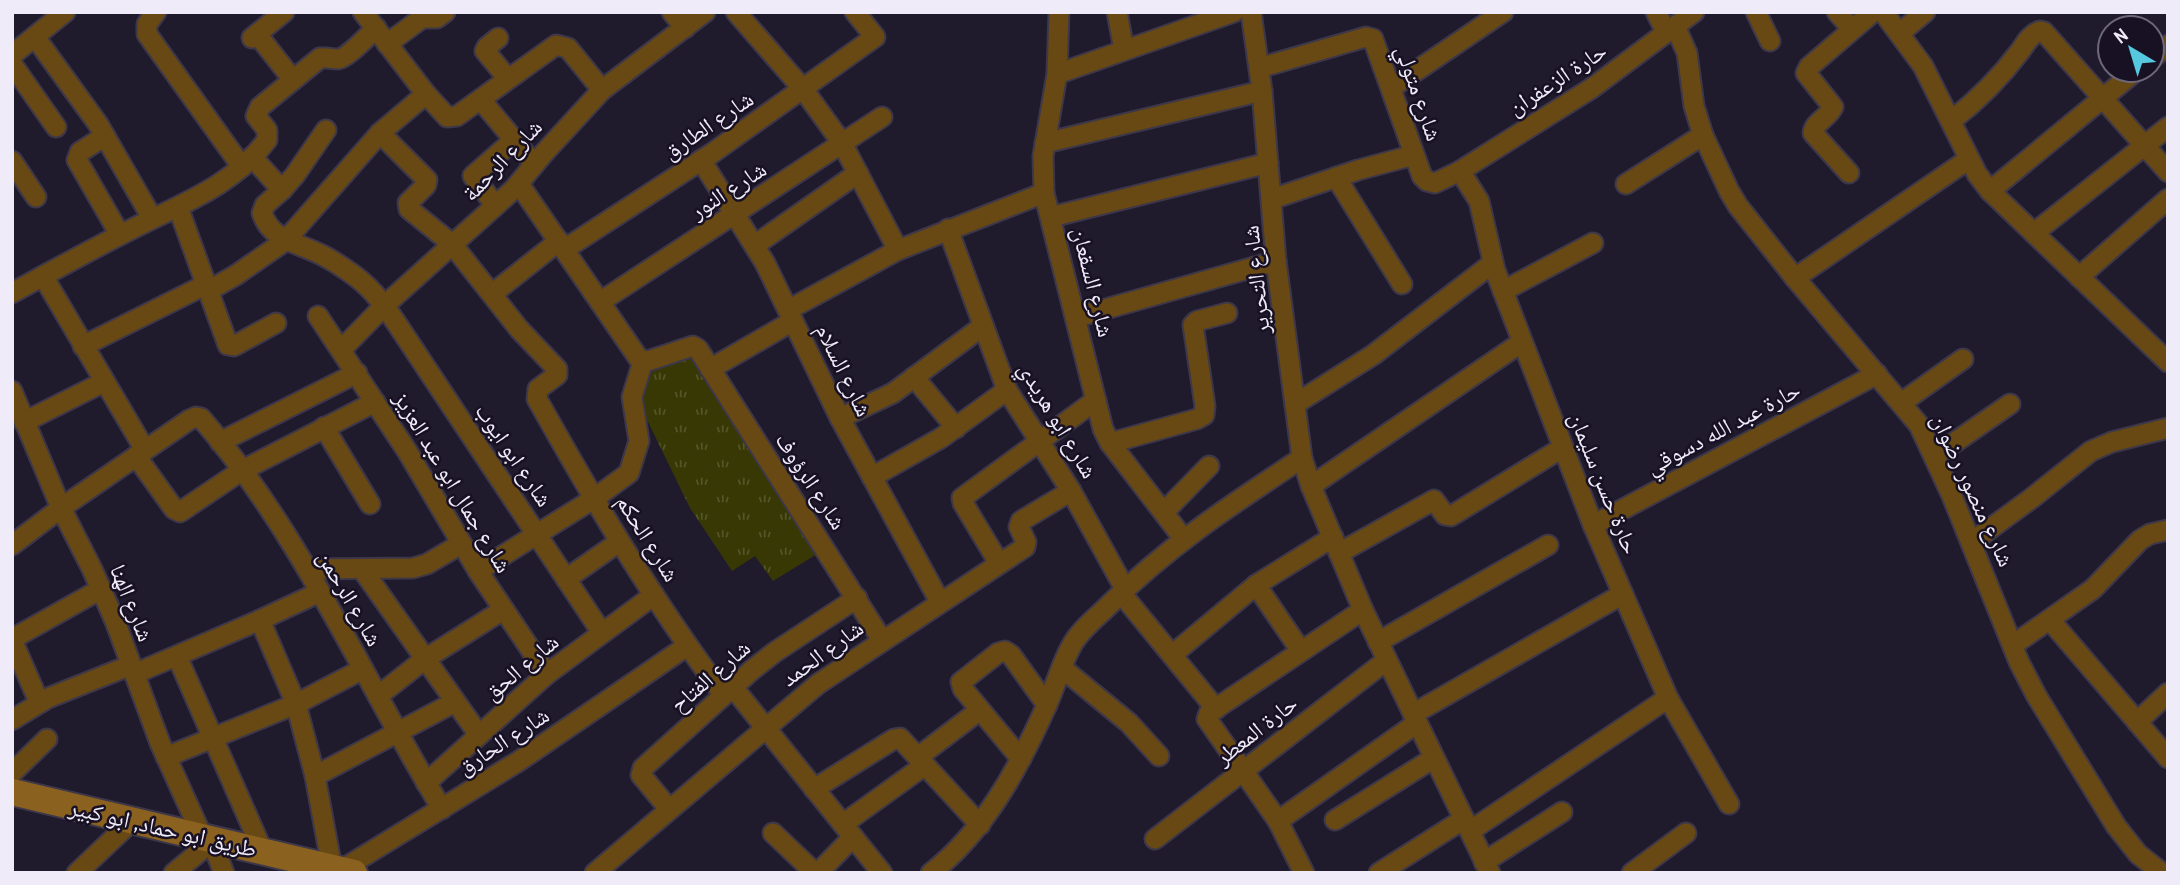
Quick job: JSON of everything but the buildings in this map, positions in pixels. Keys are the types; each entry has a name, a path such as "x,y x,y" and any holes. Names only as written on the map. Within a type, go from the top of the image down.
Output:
{"main road":[{"name":"طريق ابو حماد, ابو كبير","path":"12,792 342,870"}],"street":[{"path":"156,12 147,24 147,34 247,162 282,190"},
{"path":"284,12 255,36 293,80"},
{"path":"363,12 444,116 450,118 481,100 552,47 560,45 568,48 602,90"},
{"path":"12,293 219,185 265,143 267,130 256,116 257,111 320,58 344,57 422,18 437,18 445,12"},
{"path":"672,12 685,27"},
{"name":"شارع الرحمة","path":"341,350 384,306 519,184 602,90 705,12"},
{"path":"736,12 803,89 842,143 898,250"},
{"name":"شارع الطارق","path":"492,294 562,245 701,160 875,37 855,12"},
{"name":"شارع السقعان","path":"1059,12 1057,74 1042,168 1044,193 1103,429 1110,443 1183,538"},
{"path":"1117,12 1124,50"},
{"path":"1057,74 1234,12"},
{"name":"شارع التحرير","path":"1251,12 1262,91 1276,261 1302,458 1363,610 1487,867"},
{"path":"1391,88 1503,12"},
{"name":"شارع منصور رضوان","path":"1656,12 1684,44 1694,106 1703,135 1738,206 1919,425 1935,456 2036,695 2116,826 2138,854 2162,873"},
{"name":"حارة الزعفران","path":"1442,180 1592,88 1694,12"},
{"path":"1756,12 1770,41"},
{"path":"1837,12 1852,29"},
{"path":"1849,173 1812,133 1814,127 1833,107 1806,73 1873,12"},
{"path":"1883,12 1923,66 1969,159 1990,191 2168,362"},
{"path":"1900,33 1924,12"},
{"path":"12,55 35,37 56,15"},
{"path":"1951,121 1987,91 2005,72 2032,34 2040,31 2044,32 2168,172"},
{"path":"35,37 105,136 152,218"},
{"name":"شارع متولي","path":"1259,68 1370,37 1376,42 1422,176 1435,183 1442,180"},
{"path":"498,38 485,51 508,79"},
{"path":"12,64 56,127"},
{"path":"1990,191 2119,84"},
{"path":"1045,143 1262,91"},
{"path":"83,346 236,275 285,241 380,133 426,94"},
{"path":"481,100 534,164"},
{"name":"شارع النور","path":"600,302 736,215 881,117"},
{"path":"2034,233 2168,127"},
{"path":"285,241 261,213 265,205 282,190 326,130"},
{"path":"380,133 427,180 426,185 408,203 409,209 452,244 492,294"},
{"path":"1626,184 1703,135"},
{"path":"105,136 79,152 77,160 120,235"},
{"path":"495,205 473,176 514,140"},
{"path":"1272,199 1414,155"},
{"path":"1795,278 1969,159"},
{"name":"شارع السلام","path":"701,160 755,245 840,418 940,602"},
{"path":"12,161 36,197"},
{"path":"1051,218 1268,163"},
{"name":"حارة حسن سليمان","path":"1460,171 1479,201 1493,262 1503,291 1593,525 1668,698 1728,804"},
{"path":"755,245 858,173"},
{"path":"1336,177 1402,284"},
{"path":"478,571 629,473 639,441 632,397 642,361 519,184"},
{"path":"710,369 790,315 898,250 1044,193"},
{"path":"2079,277 2168,199"},
{"path":"178,207 228,345 234,346 276,323"},
{"name":"شارع ابو هريدي","path":"948,229 1007,390 1072,491 1123,591 1172,655 1213,717 1278,821 1304,873"},
{"name":"شارع ابو ايوب","path":"285,241 316,252 337,264 365,284 384,306 602,632"},
{"path":"1503,291 1593,243"},
{"path":"1077,317 1276,261"},
{"path":"1295,404 1373,355 1493,262"},
{"path":"43,276 175,511 183,511 241,471 375,401"},
{"name":"شارع الحكم","path":"492,294 557,369 558,373 538,389 537,399 620,542 687,646 765,727 883,873"},
{"path":"1110,443 1204,415 1193,325 1197,321 1227,313"},
{"name":"شارع جمال ابو عبد العزيز","path":"318,316 421,473 478,571 547,674"},
{"path":"840,418 880,400 983,326"},
{"path":"1311,486 1522,342"},
{"name":"شارع الرؤوف","path":"642,361 693,346 698,349 882,640"},
{"path":"1901,403 1963,359"},
{"path":"220,442 357,373"},
{"name":"حارة عبد الله دسوقي","path":"1593,525 1877,374"},
{"path":"914,377 956,428"},
{"path":"24,422 104,382"},
{"path":"872,477 956,428 1007,390"},
{"name":"شارع الهنا","path":"12,391 61,508 101,589 166,757 224,873"},
{"path":"999,563 962,498 1096,400"},
{"path":"1935,456 2010,404"},
{"name":"شارع الرحمن","path":"141,453 192,418 199,417 203,421 241,471 307,569 442,809"},
{"path":"324,427 370,504"},
{"path":"1972,542 2091,451 2112,442 2168,428"},
{"path":"1172,655 1256,585 1434,500 1445,515 1451,516 1562,448"},
{"path":"12,544 141,453"},
{"path":"931,873 964,844 979,825 1021,759 1072,644 1080,634 1123,591 1183,538 1302,458"},
{"path":"1164,512 1209,466"},
{"name":"شارع الحمد","path":"595,873 818,684 1026,545 1019,527 1021,521 1072,491"},
{"path":"2013,645 2101,582 2140,540 2150,534 2168,530"},
{"path":"566,579 620,542"},
{"path":"307,569 413,568 427,564 461,544"},
{"path":"1378,642 1548,545"},
{"path":"362,569 480,736"},
{"path":"1256,585 1301,651"},
{"path":"39,702 12,640 101,589"},
{"path":"12,720 39,702 177,656 320,592"},
{"path":"1278,821 1415,718 1623,594"},
{"name":"شارع الحق","path":"426,783 547,674 654,595"},
{"name":"شارع الفتاح","path":"669,809 641,775 641,770 727,690 775,652 857,598"},
{"path":"377,696 425,660 503,610"},
{"path":"1213,717 1301,651 1363,610"},
{"path":"260,620 296,704 342,870"},
{"path":"2050,620 2168,758"},
{"name":"شارع الحارق","path":"342,870 553,739 687,646"},
{"path":"1021,759 962,689 961,682 998,653 1005,651 1047,705"},
{"path":"177,656 263,852"},
{"name":"حارة المعطر","path":"1155,839 1387,660"},
{"path":"1062,668 1129,723 1159,756"},
{"path":"166,757 296,704 363,669"},
{"path":"2137,722 2168,693"},
{"path":"1379,873 1467,825 1668,698"},
{"path":"315,776 455,702"},
{"path":"773,833 816,873 848,831 921,761 980,710"},
{"path":"814,789 897,737 903,739 979,825"},
{"path":"12,774 47,739"},
{"path":"1335,820 1434,758"},
{"path":"1487,867 1562,812"},
{"path":"77,873 133,820"},
{"path":"1632,873 1686,833"},
{"path":"174,873 208,838"}],"green space":[{"path":"690,350 817,554 773,581 755,556 732,571 690,508 630,385"}]}
